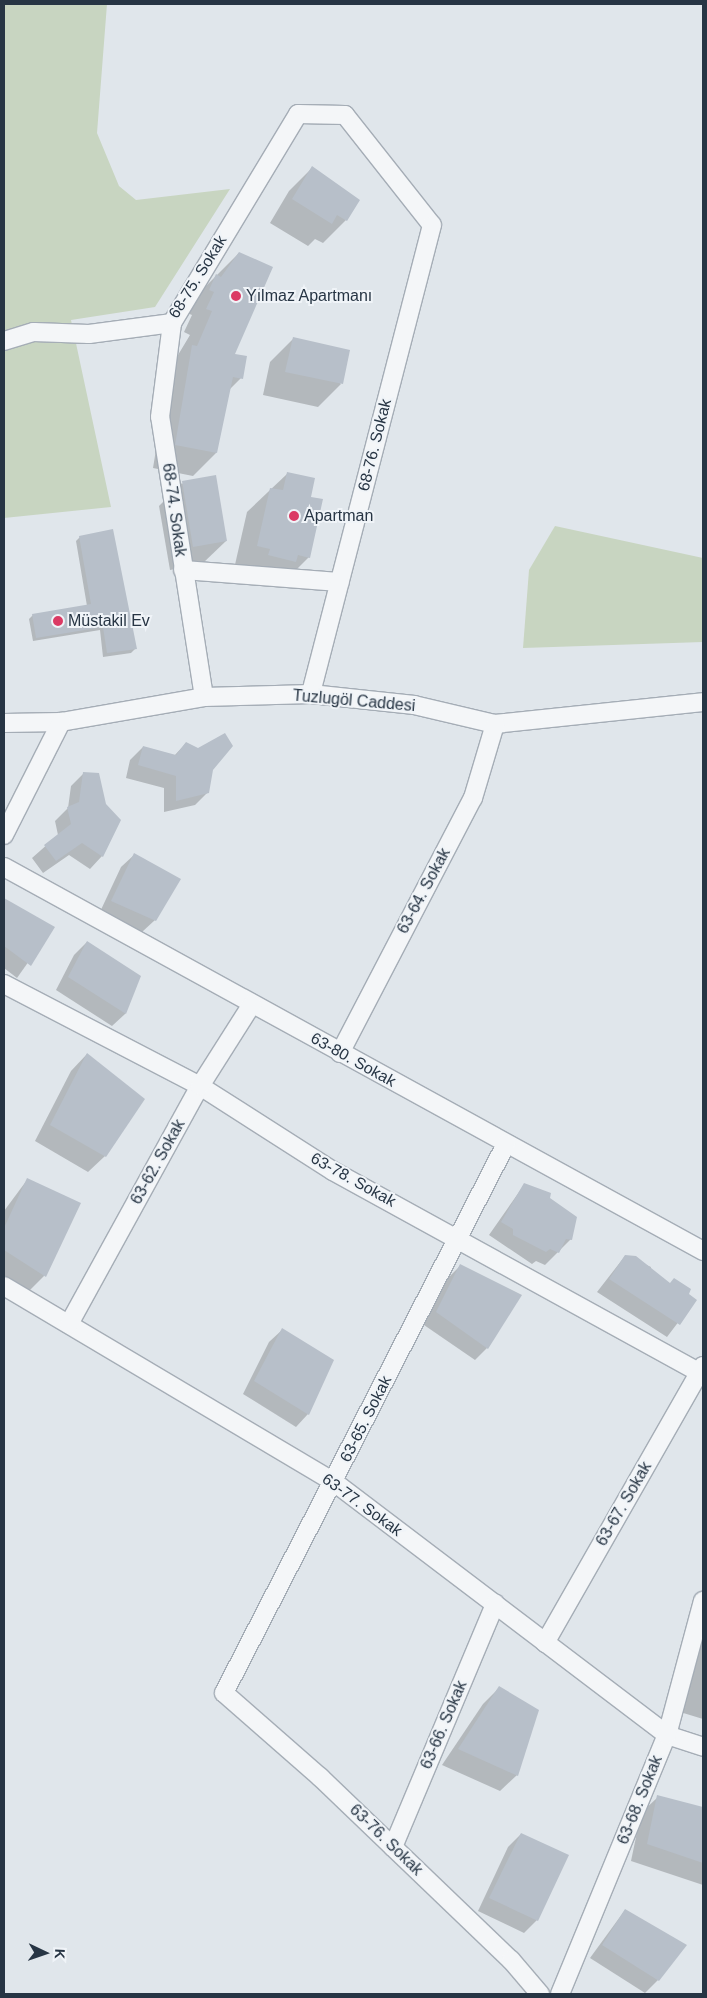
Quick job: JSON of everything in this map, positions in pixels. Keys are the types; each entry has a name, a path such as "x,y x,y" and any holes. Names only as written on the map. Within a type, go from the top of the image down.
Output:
{"street":[{"name":"68-76. Sokak","path":"298,114 345,115 432,225 312,694"},
{"name":"68-75. Sokak","path":"4,341 34,332 89,334 172,323 298,114"},
{"name":"68-74. Sokak","path":"172,323 160,417 204,697"},
{"path":"183,570 340,582"},
{"name":"Tuzlugöl Caddesi","path":"4,723 61,722 204,697 312,694 414,706 495,724 703,702"},
{"path":"4,835 61,722"},
{"name":"63-64. Sokak","path":"340,1053 473,798 495,724"},
{"name":"63-80. Sokak","path":"4,867 703,1251"},
{"name":"63-78. Sokak","path":"4,984 200,1086 333,1171 458,1237 702,1371"},
{"name":"63-62. Sokak","path":"69,1324 200,1086 252,1004"},
{"name":"63-65. Sokak","path":"224,1693 506,1144"},
{"name":"63-77. Sokak","path":"4,1286 334,1482 667,1735 703,1747"},
{"name":"63-67. Sokak","path":"545,1643 702,1371"},
{"name":"63-68. Sokak","path":"560,1994 667,1735 703,1601"},
{"name":"63-66. Sokak","path":"393,1847 495,1604"},
{"name":"63-76. Sokak","path":"224,1693 393,1847 511,1960 540,1994"}],"green space":[{"path":"4,4 107,4 97,133 119,186 136,200 230,189 155,307 71,320 111,507 4,518"},
{"path":"555,526 703,558 703,642 523,648 529,570"}],"building":[{"path":"312,166 360,200 347,221 337,215 332,224 292,199"},
{"path":"239,252 273,267 235,354 247,356 243,379 233,377 217,453 175,445 192,345 197,346 212,311 206,309 214,292 209,290 216,274 221,277"},
{"path":"293,337 350,350 343,384 285,372"},
{"name":"Apartman","path":"287,472 315,478 311,497 323,499 310,558 298,555 296,562 268,555 270,549 257,546 270,488 283,490"},
{"path":"216,475 227,541 193,547 182,481"},
{"path":"113,529 137,649 107,653 103,627 36,638 32,614 91,604 79,536"},
{"path":"225,733 233,746 213,770 209,793 176,801 176,776 138,765 143,746 176,755 186,742 198,748"},
{"path":"83,772 99,773 106,804 121,820 103,857 82,843 56,861 44,845 71,824 67,807 79,802"},
{"path":"134,853 181,879 156,921 111,901"},
{"path":"4,898 55,927 31,966 4,946"},
{"path":"87,941 141,976 126,1014 68,977"},
{"path":"87,1053 145,1099 106,1157 50,1125"},
{"path":"27,1178 81,1203 46,1277 4,1250 4,1228"},
{"path":"524,1183 551,1193 550,1198 577,1217 572,1240 566,1239 559,1253 550,1249 546,1252 513,1235 513,1229 501,1222"},
{"path":"625,1255 636,1256 670,1283 674,1278 691,1289 689,1294 697,1300 680,1325 609,1279"},
{"path":"460,1264 522,1295 488,1349 436,1312"},
{"path":"282,1328 334,1360 309,1415 254,1381"},
{"path":"499,1686 539,1710 518,1776 458,1749"},
{"path":"657,1795 703,1807 703,1863 647,1844"},
{"path":"521,1833 569,1855 538,1921 489,1898"},
{"path":"625,1909 687,1945 659,1981 602,1945"}],"place":[{"name":"Yılmaz Apartmanı","path":"236,296"},
{"name":"Apartman","path":"294,516"},
{"name":"Müstakil Ev","path":"58,621"}]}
